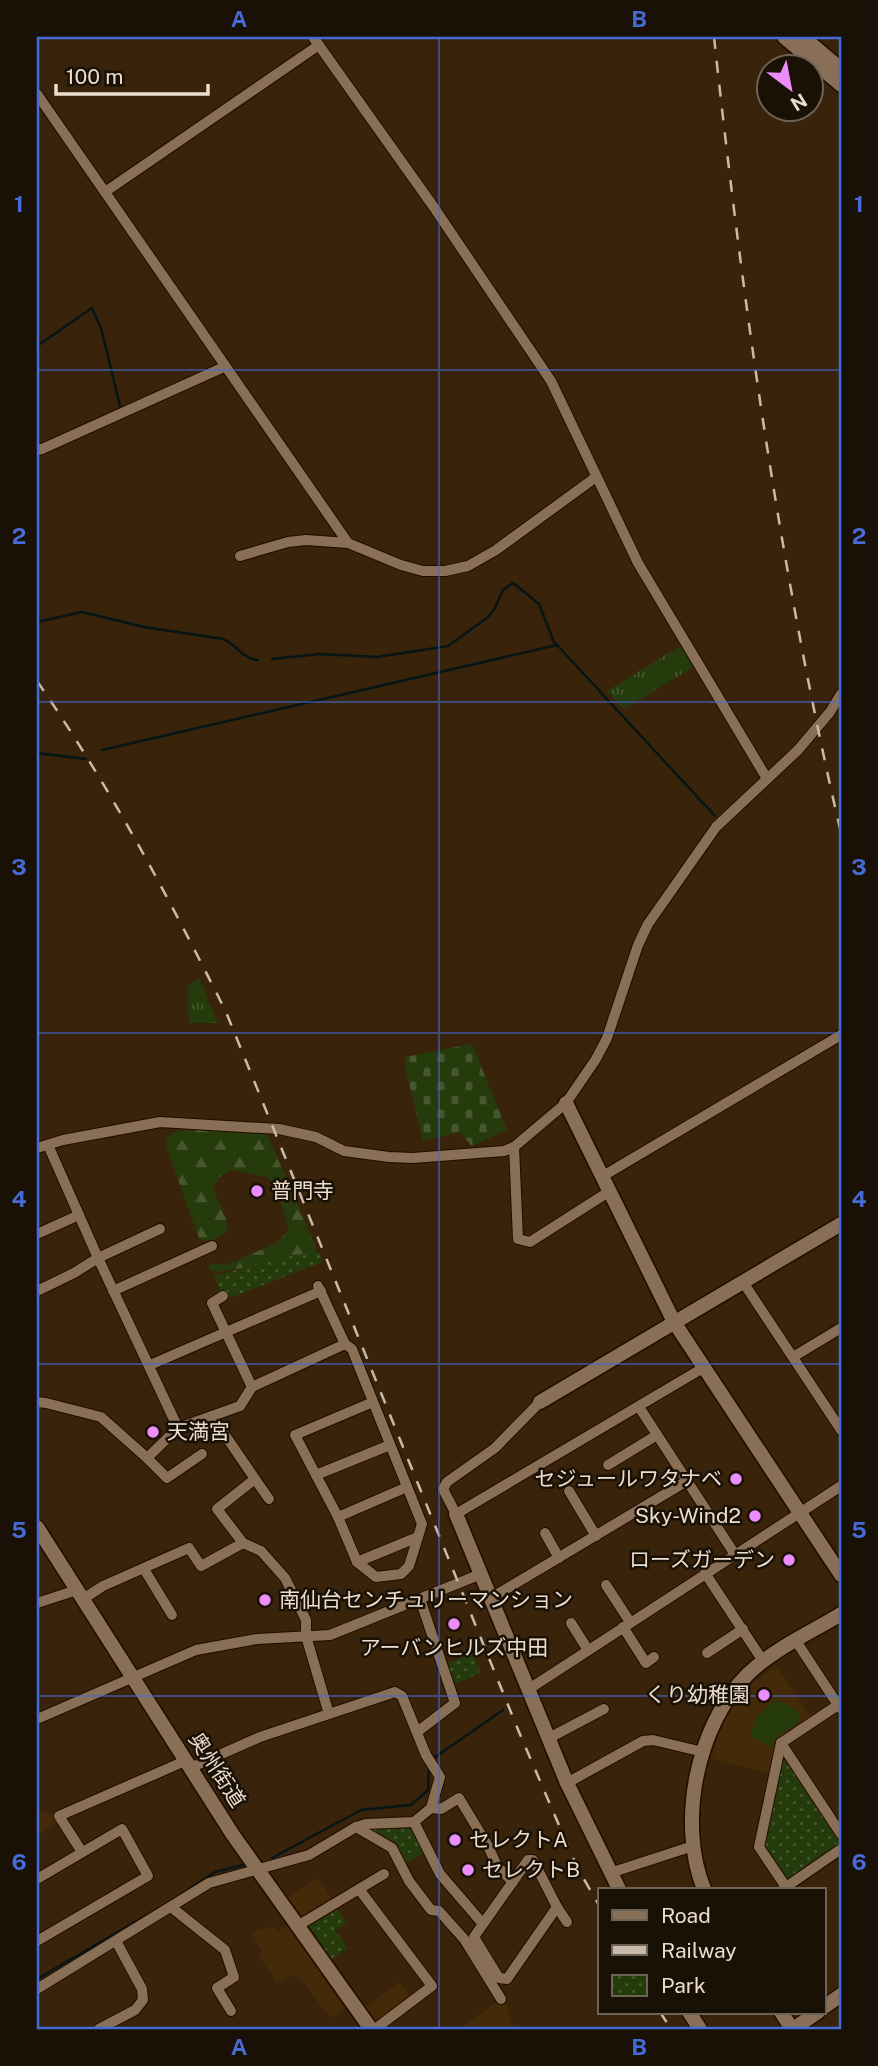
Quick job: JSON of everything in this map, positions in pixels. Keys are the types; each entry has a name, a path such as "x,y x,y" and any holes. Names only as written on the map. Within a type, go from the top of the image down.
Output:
{"street":[{"path":"784,37 841,85"},
{"path":"803,37 841,69"},
{"path":"105,192 316,41 433,206 551,381 638,563 766,777"},
{"path":"37,94 348,543"},
{"path":"37,450 225,367"},
{"path":"240,556 306,540 348,543 423,571 445,571 468,566 496,550 596,477"},
{"path":"37,1148 160,1122 279,1129 316,1137 344,1151 389,1157 414,1158 491,1152 514,1147 566,1103 596,1059 607,1038 638,945 648,924 716,827 814,733 841,694"},
{"path":"603,1176 841,1035"},
{"path":"566,1103 674,1322 841,1575"},
{"path":"48,1145 178,1428"},
{"path":"514,1147 518,1239 530,1242 610,1191"},
{"path":"37,1234 79,1215"},
{"path":"618,1888 567,1783 456,1514 443,1489 447,1482 495,1448 540,1402 841,1224"},
{"path":"37,1291 160,1228"},
{"path":"113,1291 212,1246"},
{"path":"743,1282 841,1430"},
{"path":"150,1365 225,1331 232,1331 320,1288 345,1344 352,1349 422,1524 409,1566 401,1574 376,1577 357,1562 338,1517 295,1435 373,1402"},
{"path":"223,1296 212,1303 252,1387"},
{"path":"793,1357 841,1328"},
{"path":"147,1458 178,1428 240,1406 252,1387 345,1344"},
{"path":"456,1514 703,1368"},
{"path":"37,1402 101,1417 167,1478 202,1454"},
{"path":"639,1407 734,1553"},
{"path":"212,1416 269,1499"},
{"path":"608,1465 657,1435"},
{"path":"316,1475 390,1445"},
{"path":"255,1479 217,1509 243,1543 261,1551 281,1572 306,1620 306,1636 329,1714"},
{"path":"491,1598 687,1481"},
{"path":"529,1689 734,1553 841,1486"},
{"path":"338,1517 407,1488"},
{"path":"569,1491 596,1536"},
{"name":"奥州街道","path":"37,1527 187,1765 373,2029"},
{"path":"545,1533 559,1558"},
{"path":"357,1562 418,1537"},
{"path":"37,1603 80,1595 103,1587 190,1548 201,1566 243,1543"},
{"path":"144,1570 172,1615"},
{"path":"705,1573 764,1661"},
{"path":"37,1719 196,1650 257,1639 330,1635 481,1574"},
{"path":"606,1584 646,1663 653,1657"},
{"path":"417,1732 456,1703 420,1599"},
{"path":"704,1888 696,1871 691,1821 703,1752 713,1724 730,1695 764,1661 841,1614"},
{"path":"571,1623 588,1650"},
{"path":"707,1653 743,1629"},
{"path":"796,1641 839,1707 781,1743 759,1847 784,1888 841,1849"},
{"path":"37,1989 209,1884 309,1855 356,1827 366,1824 414,1822 431,1808 440,1777 429,1759 402,1696 395,1692 260,1737 59,1816 82,1852"},
{"path":"549,1738 604,1710"},
{"path":"567,1783 643,1741 653,1740 703,1752"},
{"path":"781,1743 841,1834"},
{"path":"431,1808 441,1809 459,1798 497,1866 513,1882"},
{"path":"414,1822 440,1874 483,1924"},
{"path":"356,1827 392,1848 409,1881 430,1910 439,1911 464,1939 500,1999"},
{"path":"37,1879 121,1829 148,1876 37,1941"},
{"path":"611,1874 693,1846"},
{"path":"557,1907 507,1979 499,1978 474,1937 528,1860 533,1860 567,1922"},
{"path":"299,1925 384,1874"},
{"path":"359,1889 432,1986 373,2029"},
{"path":"171,1907 225,1950 234,1978 217,1988 231,2011"},
{"path":"99,2029 135,2010 143,2000 142,1989 116,1941"},
{"path":"826,2006 841,1995"},
{"path":"690,2014 700,2029"},
{"path":"782,2014 793,2029 815,2014"}],"shaded area":[{"path":"776,1665 811,1717 777,1742 770,1773 712,1758 720,1727 729,1709 743,1691"},
{"path":"37,1805 41,1812 54,1815 59,1823 37,1835"},
{"path":"319,1878 332,1900 302,1918 287,1897"},
{"path":"288,1924 346,2007 330,2018 302,1980 293,1975 277,1983 258,1954 262,1951 252,1934 256,1930 273,1927 278,1931"},
{"path":"399,1982 411,1998 377,2024 365,2008"},
{"path":"504,1996 514,2029 461,2029"}],"green space":[{"path":"682,645 695,666 624,709 607,691"},
{"path":"199,978 218,1023 189,1023 187,987"},
{"path":"472,1044 507,1130 472,1146 459,1132 423,1141 405,1057"},
{"path":"183,1130 259,1131 267,1134 316,1247 314,1255 219,1272 209,1270 210,1263 226,1265 277,1243 289,1229 276,1185 267,1177 231,1170 218,1178 213,1189 227,1221 227,1232 212,1240 204,1241 199,1238 166,1146 169,1136"},
{"path":"318,1251 323,1262 224,1300 214,1276 271,1260"},
{"path":"474,1653 480,1673 455,1684 447,1664"},
{"path":"775,1699 796,1709 801,1720 775,1739 771,1747 750,1736 756,1718"},
{"path":"788,1760 840,1841 839,1847 787,1881 764,1845 782,1761"},
{"path":"410,1825 425,1853 405,1863 396,1846 366,1826"},
{"path":"336,1907 346,1923 335,1930 348,1948 331,1959 308,1924"}],"waterway":[{"path":"37,346 92,308 101,328 121,410"},
{"path":"272,659 321,654 377,657 448,646 488,617 503,590 513,583 539,604 557,645"},
{"path":"37,622 82,612 144,627 223,639 248,657 258,660"},
{"path":"102,750 557,645 715,816"},
{"path":"37,753 86,759"},
{"path":"431,1760 503,1710"},
{"path":"272,1858 361,1810 411,1805 428,1790 429,1766"},
{"path":"37,1979 171,1901 215,1872 243,1865"}],"railway":[{"path":"714,37 766,437 800,636 841,833"},
{"path":"37,681 89,761 137,843 226,1012 519,1732 577,1867 598,1904"},
{"path":"661,2014 671,2029"}],"place":[{"name":"普門寺","path":"257,1191"},
{"name":"天満宮","path":"153,1432"},
{"name":"セジュールワタナベ","path":"736,1479"},
{"name":"Sky-Wind2","path":"755,1516"},
{"name":"ローズガーデン","path":"789,1560"},
{"name":"南仙台センチュリーマンション","path":"265,1600"},
{"name":"アーバンヒルズ中田","path":"454,1624"},
{"name":"くり幼稚園","path":"764,1695"},
{"name":"セレクトA","path":"455,1840"},
{"name":"セレクトB","path":"468,1870"}]}
